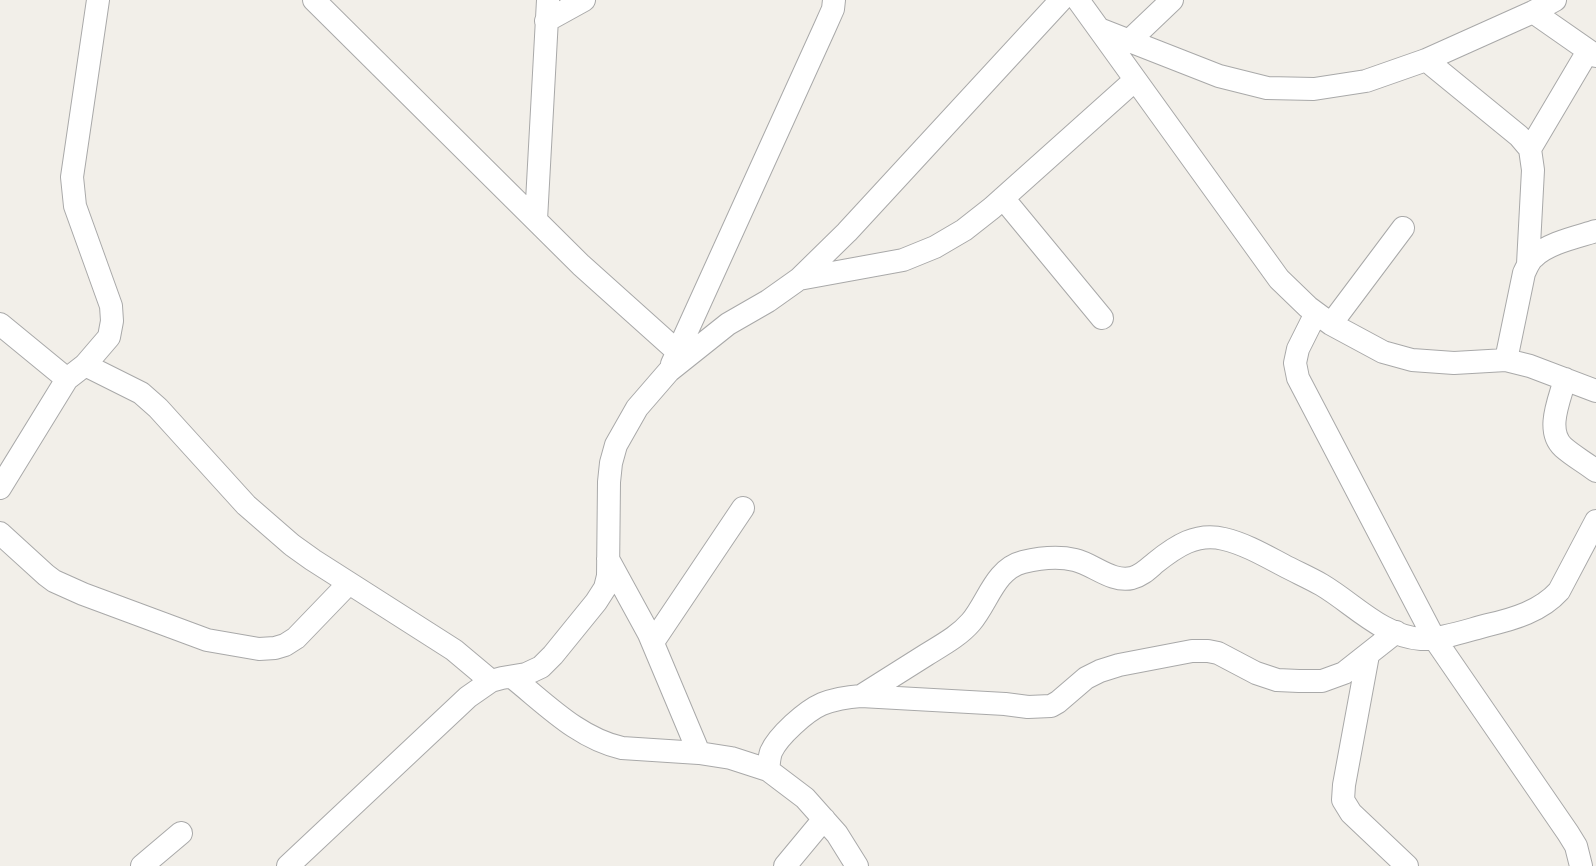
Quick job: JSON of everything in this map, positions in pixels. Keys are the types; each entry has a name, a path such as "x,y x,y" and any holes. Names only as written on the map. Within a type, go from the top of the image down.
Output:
{"street":[{"path":"0,488 67,378 84,365 109,337 112,321 111,306 75,206 72,177 98,0"},
{"path":"314,0 581,265 673,362"},
{"path":"536,220 547,11 584,0"},
{"path":"288,866 468,697 491,682 526,674 541,667 553,656 596,602 605,588 608,576 609,482 611,463 616,445 637,408 673,362 825,27 833,9 834,0"},
{"path":"673,362 728,324 768,301 799,279 847,232 1061,0"},
{"path":"1078,0 1279,279 1324,318 1383,352 1412,360 1454,363 1506,360 1530,366 1596,391"},
{"path":"1129,41 1172,0"},
{"path":"1099,29 1219,76 1267,88 1314,89 1366,81 1426,60 1533,12 1555,0"},
{"path":"1530,149 1592,54 1533,12"},
{"path":"1426,60 1519,136 1530,149 1533,170 1528,264"},
{"path":"799,279 903,260 964,230 1003,198 1135,80"},
{"path":"1003,198 1102,318"},
{"path":"1403,228 1298,350 1295,363 1298,378 1434,638 1568,833 1576,846 1581,866"},
{"path":"1506,360 1524,273 1528,264 1534,256 1549,248 1596,231"},
{"path":"0,324 67,378"},
{"path":"84,365 141,393 158,408 246,505 292,545 454,650 491,682"},
{"path":"1565,379 1554,429 1557,439 1562,446 1596,471"},
{"path":"653,642 743,508"},
{"path":"861,696 958,634 973,620 999,578 1008,569 1020,563 1048,558 1064,558 1078,561 1120,579 1132,578 1144,572 1169,552 1190,540 1210,536 1223,538 1241,544 1323,585 1376,622 1396,632 1419,639 1434,638 1515,618 1543,605 1559,591 1596,522"},
{"path":"0,533 46,575 63,585 207,640 259,649 275,648 285,645 296,638 349,583"},
{"path":"608,559 653,642 698,753"},
{"path":"768,770 771,752 775,745 798,720 821,704 839,698 861,696 1005,704 1028,707 1051,706 1065,697 1086,678 1100,672 1119,665 1192,651 1208,651 1218,654 1256,673 1276,680 1322,680 1344,673 1396,632"},
{"path":"1368,655 1344,785 1343,800 1351,813 1407,866"},
{"path":"512,677 581,732 596,740 622,748 698,753 731,758 768,770 805,798 837,834 857,866"},
{"path":"785,866 824,819"},
{"path":"142,866 181,833"}]}
